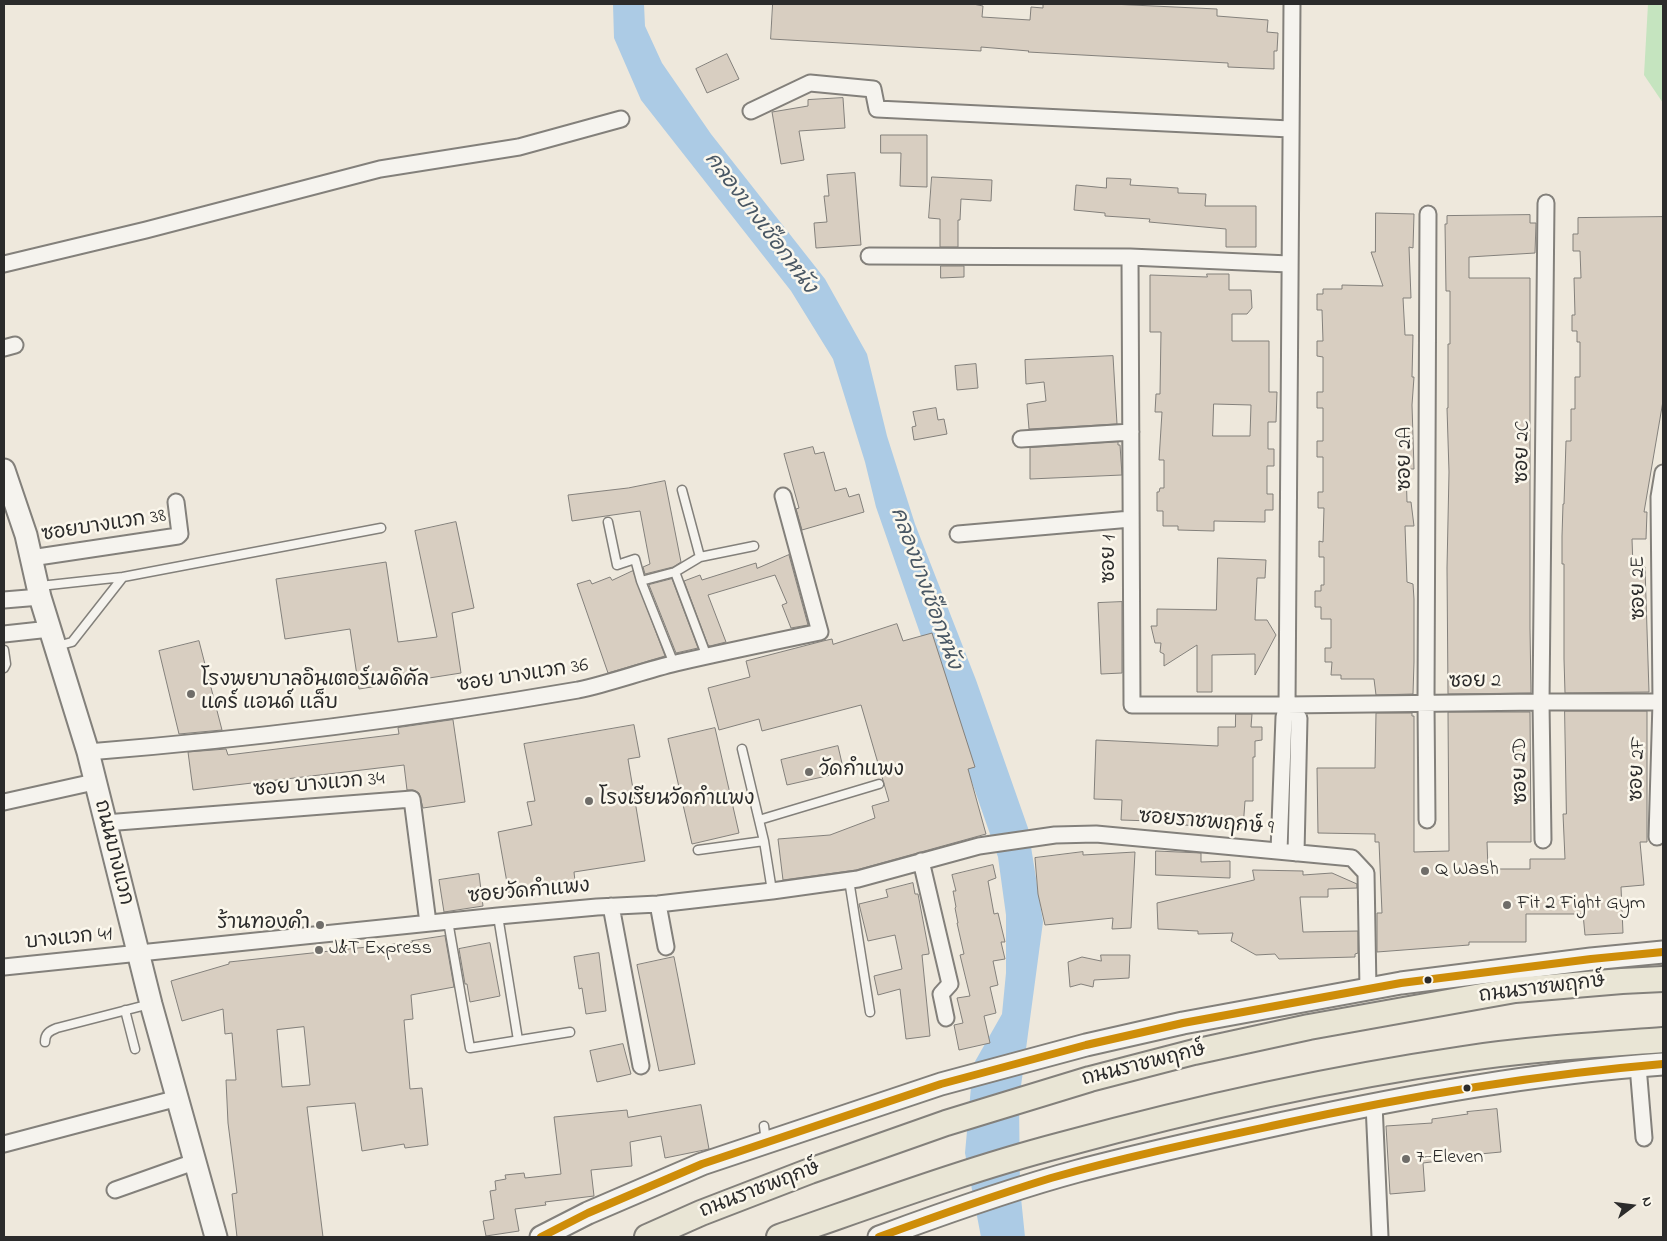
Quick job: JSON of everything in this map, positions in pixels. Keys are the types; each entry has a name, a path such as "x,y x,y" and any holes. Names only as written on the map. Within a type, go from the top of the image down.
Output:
{"main road":[{"name":"ถนนบางแวก","path":"4,470 32,558 52,638 88,752 138,953 216,1237"},
{"name":"ถนนราชพฤกษ์","path":"541,1237 588,1213 765,1135 941,1084 1086,1045 1183,1023 1401,983 1572,961 1663,952"},
{"name":"ถนนราชพฤกษ์","path":"647,1237 701,1213 810,1171 946,1123 1090,1079 1194,1052 1299,1029 1456,1000 1525,990 1663,979"},
{"path":"779,1237 956,1176 1059,1145 1219,1104 1346,1079 1465,1059 1663,1040"},
{"path":"879,1237 964,1206 1077,1172 1178,1146 1374,1104 1442,1092 1587,1070 1663,1064"}],"street":[{"path":"1279,851 1284,718 1287,705 1292,4"},
{"path":"751,111 810,83 873,89 877,109 1290,129"},
{"path":"4,264 146,230 380,169 519,147 621,119"},
{"name":"ซอย 2C","path":"1542,702 1546,203"},
{"name":"ซอย 2A","path":"1427,820 1428,214"},
{"path":"868,256 1130,257 1289,264"},
{"name":"ซอย 1","path":"1130,257 1132,705 1287,705"},
{"path":"1022,439 1131,432"},
{"name":"ซอย 2E","path":"1662,702 1659,497 1663,473"},
{"name":"ซอย บางแวก 36","path":"88,752 247,738 435,712 608,684 674,664 820,632 783,496"},
{"name":"ซอยบางแวก 38","path":"32,558 178,536 180,534 176,502"},
{"path":"958,534 1132,518"},
{"path":"4,600 39,592"},
{"path":"4,634 52,638"},
{"name":"ซอย 2D","path":"1542,702 1543,840"},
{"name":"ซอย 2","path":"1287,705 1662,702"},
{"name":"ซอย 2F","path":"1657,837 1662,702"},
{"path":"1287,705 1298,718 1296,853"},
{"path":"4,802 94,782"},
{"name":"ซอย บางแวก 34","path":"105,823 412,799 428,923"},
{"name":"ซอยราชพฤกษ์ 9","path":"920,861 979,846 1055,835 1096,834 1352,858 1366,873 1368,990"},
{"path":"920,861 950,984 941,994 946,1018"},
{"name":"ซอยวัดกำแพง","path":"138,953 498,916 611,906 658,904 772,891 849,880 920,861"},
{"path":"658,904 666,947"},
{"path":"611,906 641,1066"},
{"name":"บางแวก 41","path":"4,967 138,953"},
{"path":"1638,1066 1644,1138"},
{"path":"4,1144 178,1098"},
{"path":"1374,1104 1380,1237"},
{"path":"115,1190 194,1162"}],"lane":[{"path":"682,490 700,558"},
{"path":"608,522 617,566 635,560 641,581 674,664"},
{"path":"39,592 381,528"},
{"path":"641,581 675,572 700,558 754,546"},
{"path":"675,572 707,657"},
{"path":"52,638 72,642 123,577"},
{"path":"4,650 6,664 4,668"},
{"path":"742,749 764,841 772,891"},
{"path":"759,820 879,784"},
{"path":"698,850 764,841"},
{"path":"849,880 870,1012"},
{"path":"498,916 518,1040"},
{"path":"448,921 470,1048 570,1032"},
{"path":"45,1042 45,1036 57,1028 152,1004"},
{"path":"125,1010 135,1049"}],"green space":[{"path":"1648,4 1663,4 1663,103 1644,75"}],"water":[{"name":"คลองบางเชือกหนัง","path":"613,4 644,4 645,26 662,63 711,134 825,279 867,354 887,436 915,524 976,680 1028,828 1043,922 1019,1101 1020,1188 1025,1237 981,1237 965,1153 973,1065 1002,1014 1006,973 1006,915 998,857 876,507 865,462 833,359 791,291 641,100 614,38"}],"building":[{"path":"773,4 973,4 983,6 982,17 1030,20 1031,7 1043,8 1043,4 1111,4 1217,9 1217,16 1268,20 1267,32 1278,33 1277,51 1274,51 1274,69 1228,67 1228,63 1028,52 981,47 981,51 771,39"},
{"path":"727,54 739,79 707,93 696,69"},
{"path":"843,98 845,128 799,131 804,160 781,164 772,112 808,106 808,100"},
{"path":"881,135 927,135 927,187 900,186 901,153 881,153"},
{"path":"855,173 861,245 816,248 814,223 827,222 824,196 829,196 827,175"},
{"path":"932,177 992,180 991,201 961,199 960,220 958,220 958,247 940,247 940,219 929,218"},
{"path":"1107,178 1131,179 1130,185 1178,188 1178,193 1206,194 1205,206 1256,206 1256,247 1226,247 1226,229 1149,222 1150,219 1105,216 1105,213 1074,210 1076,185 1106,188"},
{"path":"1376,213 1414,214 1413,248 1409,247 1411,298 1403,298 1405,335 1413,335 1412,377 1414,377 1412,405 1414,469 1406,469 1407,502 1411,502 1414,526 1405,526 1407,582 1413,584 1414,599 1413,694 1376,695 1374,679 1341,679 1341,675 1331,675 1332,662 1325,662 1325,648 1331,648 1331,619 1321,619 1321,607 1315,607 1315,591 1321,591 1321,585 1324,585 1324,557 1319,557 1319,541 1323,542 1324,508 1318,508 1318,492 1323,492 1323,457 1317,457 1317,441 1323,441 1323,408 1317,408 1317,392 1323,392 1323,357 1317,356 1317,341 1323,341 1322,310 1317,310 1317,294 1323,294 1323,289 1342,289 1342,285 1383,286 1371,252 1375,252"},
{"path":"1530,215 1530,223 1536,223 1535,253 1469,257 1469,278 1530,278 1531,693 1448,694 1447,568 1449,472 1447,408 1450,291 1446,291 1445,224 1447,224 1447,216"},
{"path":"1663,217 1663,401 1644,512 1647,512 1646,539 1632,539 1633,567 1645,567 1649,692 1565,693 1564,564 1562,564 1563,504 1566,441 1571,441 1571,409 1575,409 1575,377 1580,377 1580,342 1577,342 1577,331 1572,331 1572,315 1575,315 1574,278 1581,278 1580,251 1573,251 1573,234 1578,234 1578,218"},
{"path":"941,266 964,266 964,277 941,278"},
{"path":"1207,274 1229,274 1229,290 1251,290 1252,308 1247,314 1232,314 1232,341 1269,341 1269,392 1277,392 1276,422 1268,422 1268,449 1274,449 1274,466 1267,466 1267,494 1273,494 1273,510 1265,510 1265,522 1214,521 1214,531 1178,530 1178,526 1163,526 1163,511 1157,511 1157,492 1159,492 1160,488 1164,488 1164,460 1159,460 1162,412 1155,412 1156,394 1160,394 1161,332 1150,332 1150,275 1207,277","holes":["1214,404 1251,405 1250,436 1213,436"]},
{"path":"1113,356 1117,424 1029,429 1027,404 1046,401 1044,382 1026,384 1025,360"},
{"path":"976,364 978,388 957,390 955,366"},
{"path":"936,408 938,420 944,419 947,434 914,440 912,427 916,426 913,412"},
{"path":"1118,442 1118,445 1120,445 1122,475 1030,479 1030,448"},
{"path":"813,447 815,454 824,452 835,491 846,488 849,497 859,494 864,512 802,530 796,509 799,508 784,454"},
{"path":"665,481 681,562 673,567 645,574 643,567 650,564 640,511 572,521 568,495 628,488"},
{"path":"456,522 474,608 452,613 461,673 359,689 350,629 285,639 276,579 386,562 398,642 437,637 415,531"},
{"path":"789,555 808,625 791,628 782,605 787,603 775,575 708,595 726,642 708,645 684,581 700,575 702,580 756,563 757,568"},
{"path":"1218,558 1266,560 1265,578 1257,578 1255,620 1267,620 1276,635 1255,675 1255,654 1212,655 1212,692 1197,692 1197,645 1164,666 1164,654 1160,652 1161,643 1155,643 1151,626 1157,626 1157,609 1216,610"},
{"path":"633,571 665,656 608,673 577,584 590,580 592,584 610,577 612,580"},
{"path":"672,579 698,648 676,653 649,585"},
{"path":"1122,602 1122,673 1101,674 1098,603"},
{"path":"897,624 903,641 932,633 975,767 968,769 986,834 856,870 783,880 778,839 830,835 875,818 872,806 889,801 861,705 762,731 759,719 719,730 708,688 750,677 746,661 832,639 833,644"},
{"name":"โรงพยาบาลอินเตอร์เมดิคัล แคร์ แอนด์ แล็บ","path":"199,641 222,730 179,734 159,651"},
{"path":"1565,711 1647,711 1647,842 1640,842 1644,885 1621,887 1623,933 1585,935 1583,914 1526,914 1526,942 1469,942 1469,945 1377,952 1377,913 1382,913 1379,842 1375,842 1375,834 1318,833 1317,768 1375,768 1376,713 1412,713 1412,716 1414,716 1414,852 1449,851 1448,712 1530,712 1531,842 1487,842 1488,869 1530,869 1530,859 1565,859 1563,814 1566,814"},
{"path":"1236,714 1252,714 1251,727 1262,727 1262,740 1255,741 1255,757 1253,757 1253,801 1245,801 1243,828 1183,825 1183,822 1121,820 1122,800 1094,799 1096,740 1218,746 1218,727 1235,727"},
{"path":"453,720 465,802 423,808 419,793 407,790 404,765 193,790 188,752 226,749 228,755 399,734 398,728"},
{"name":"โรงเรียนวัดกำแพง","path":"634,725 640,757 628,759 645,861 574,872 575,881 509,894 498,832 532,825 527,802 535,801 524,744"},
{"path":"715,728 739,833 692,844 668,739"},
{"path":"838,746 844,772 787,785 781,760"},
{"path":"1156,851 1201,853 1201,862 1230,861 1230,878 1156,875"},
{"path":"1083,852 1083,855 1135,852 1131,928 1112,929 1113,918 1045,925 1038,894 1035,858"},
{"path":"993,865 996,878 988,881 994,914 998,913 1005,942 1001,942 1005,959 993,961 998,985 990,987 996,1013 984,1016 990,1043 959,1050 954,1025 963,1023 957,998 970,996 960,955 964,954 957,923 953,891 956,891 952,875"},
{"path":"1253,870 1303,871 1303,875 1332,873 1357,884 1357,888 1328,889 1328,897 1300,897 1303,932 1358,931 1358,953 1355,954 1355,957 1279,959 1275,954 1256,955 1231,941 1233,933 1198,934 1198,931 1158,929 1157,903 1254,880"},
{"path":"479,874 483,906 444,912 439,880"},
{"path":"913,883 915,894 918,894 929,952 929,954 922,955 930,1036 906,1039 900,989 878,995 874,976 902,969 895,935 868,941 859,904 888,897 886,890"},
{"path":"445,936 454,987 411,995 413,1019 404,1020 410,1089 422,1088 428,1145 405,1148 404,1144 362,1151 355,1103 307,1107 323,1237 237,1237 232,1194 237,1193 228,1123 226,1080 236,1080 232,1033 225,1034 223,1009 182,1021 171,981 229,964 229,962","holes":["304,1027 310,1085 282,1087 277,1030"]},
{"path":"490,943 500,996 470,1002 459,949"},
{"path":"599,953 606,1011 586,1014 582,988 579,989 574,957"},
{"path":"1101,955 1130,955 1129,978 1094,980 1093,987 1081,984 1070,987 1068,962 1082,957 1101,961"},
{"path":"674,957 695,1064 659,1071 637,965"},
{"path":"623,1044 631,1074 597,1082 590,1051"},
{"path":"701,1105 709,1149 665,1158 661,1136 630,1142 632,1166 591,1170 594,1196 545,1202 546,1205 515,1209 519,1231 486,1236 483,1221 494,1219 490,1191 496,1190 495,1181 506,1179 505,1175 524,1173 525,1178 561,1174 554,1117 627,1110 628,1117"},
{"path":"1497,1109 1501,1152 1423,1163 1425,1191 1390,1194 1386,1126 1432,1123 1432,1119 1468,1114 1467,1112"}],"transit line":[{"path":"541,1237 588,1213 702,1164 941,1084 1086,1045 1183,1023 1401,983 1591,959 1663,952"},
{"path":"879,1237 1051,1178 1191,1143 1372,1105 1468,1088 1565,1074 1663,1064"}],"place":[{"name":"โรงพยาบาลอินเตอร์เมดิคัล แคร์ แอนด์ แล็บ","path":"191,694"},
{"name":"วัดกำแพง","path":"809,772"},
{"name":"โรงเรียนวัดกำแพง","path":"589,801"},
{"name":"Q Wash","path":"1425,871"},
{"name":"Fit 2 Fight Gym","path":"1507,905"},
{"name":"ร้านทองคำ","path":"320,925"},
{"name":"J&T Express","path":"319,950"},
{"name":"7-Eleven","path":"1406,1159"}]}
